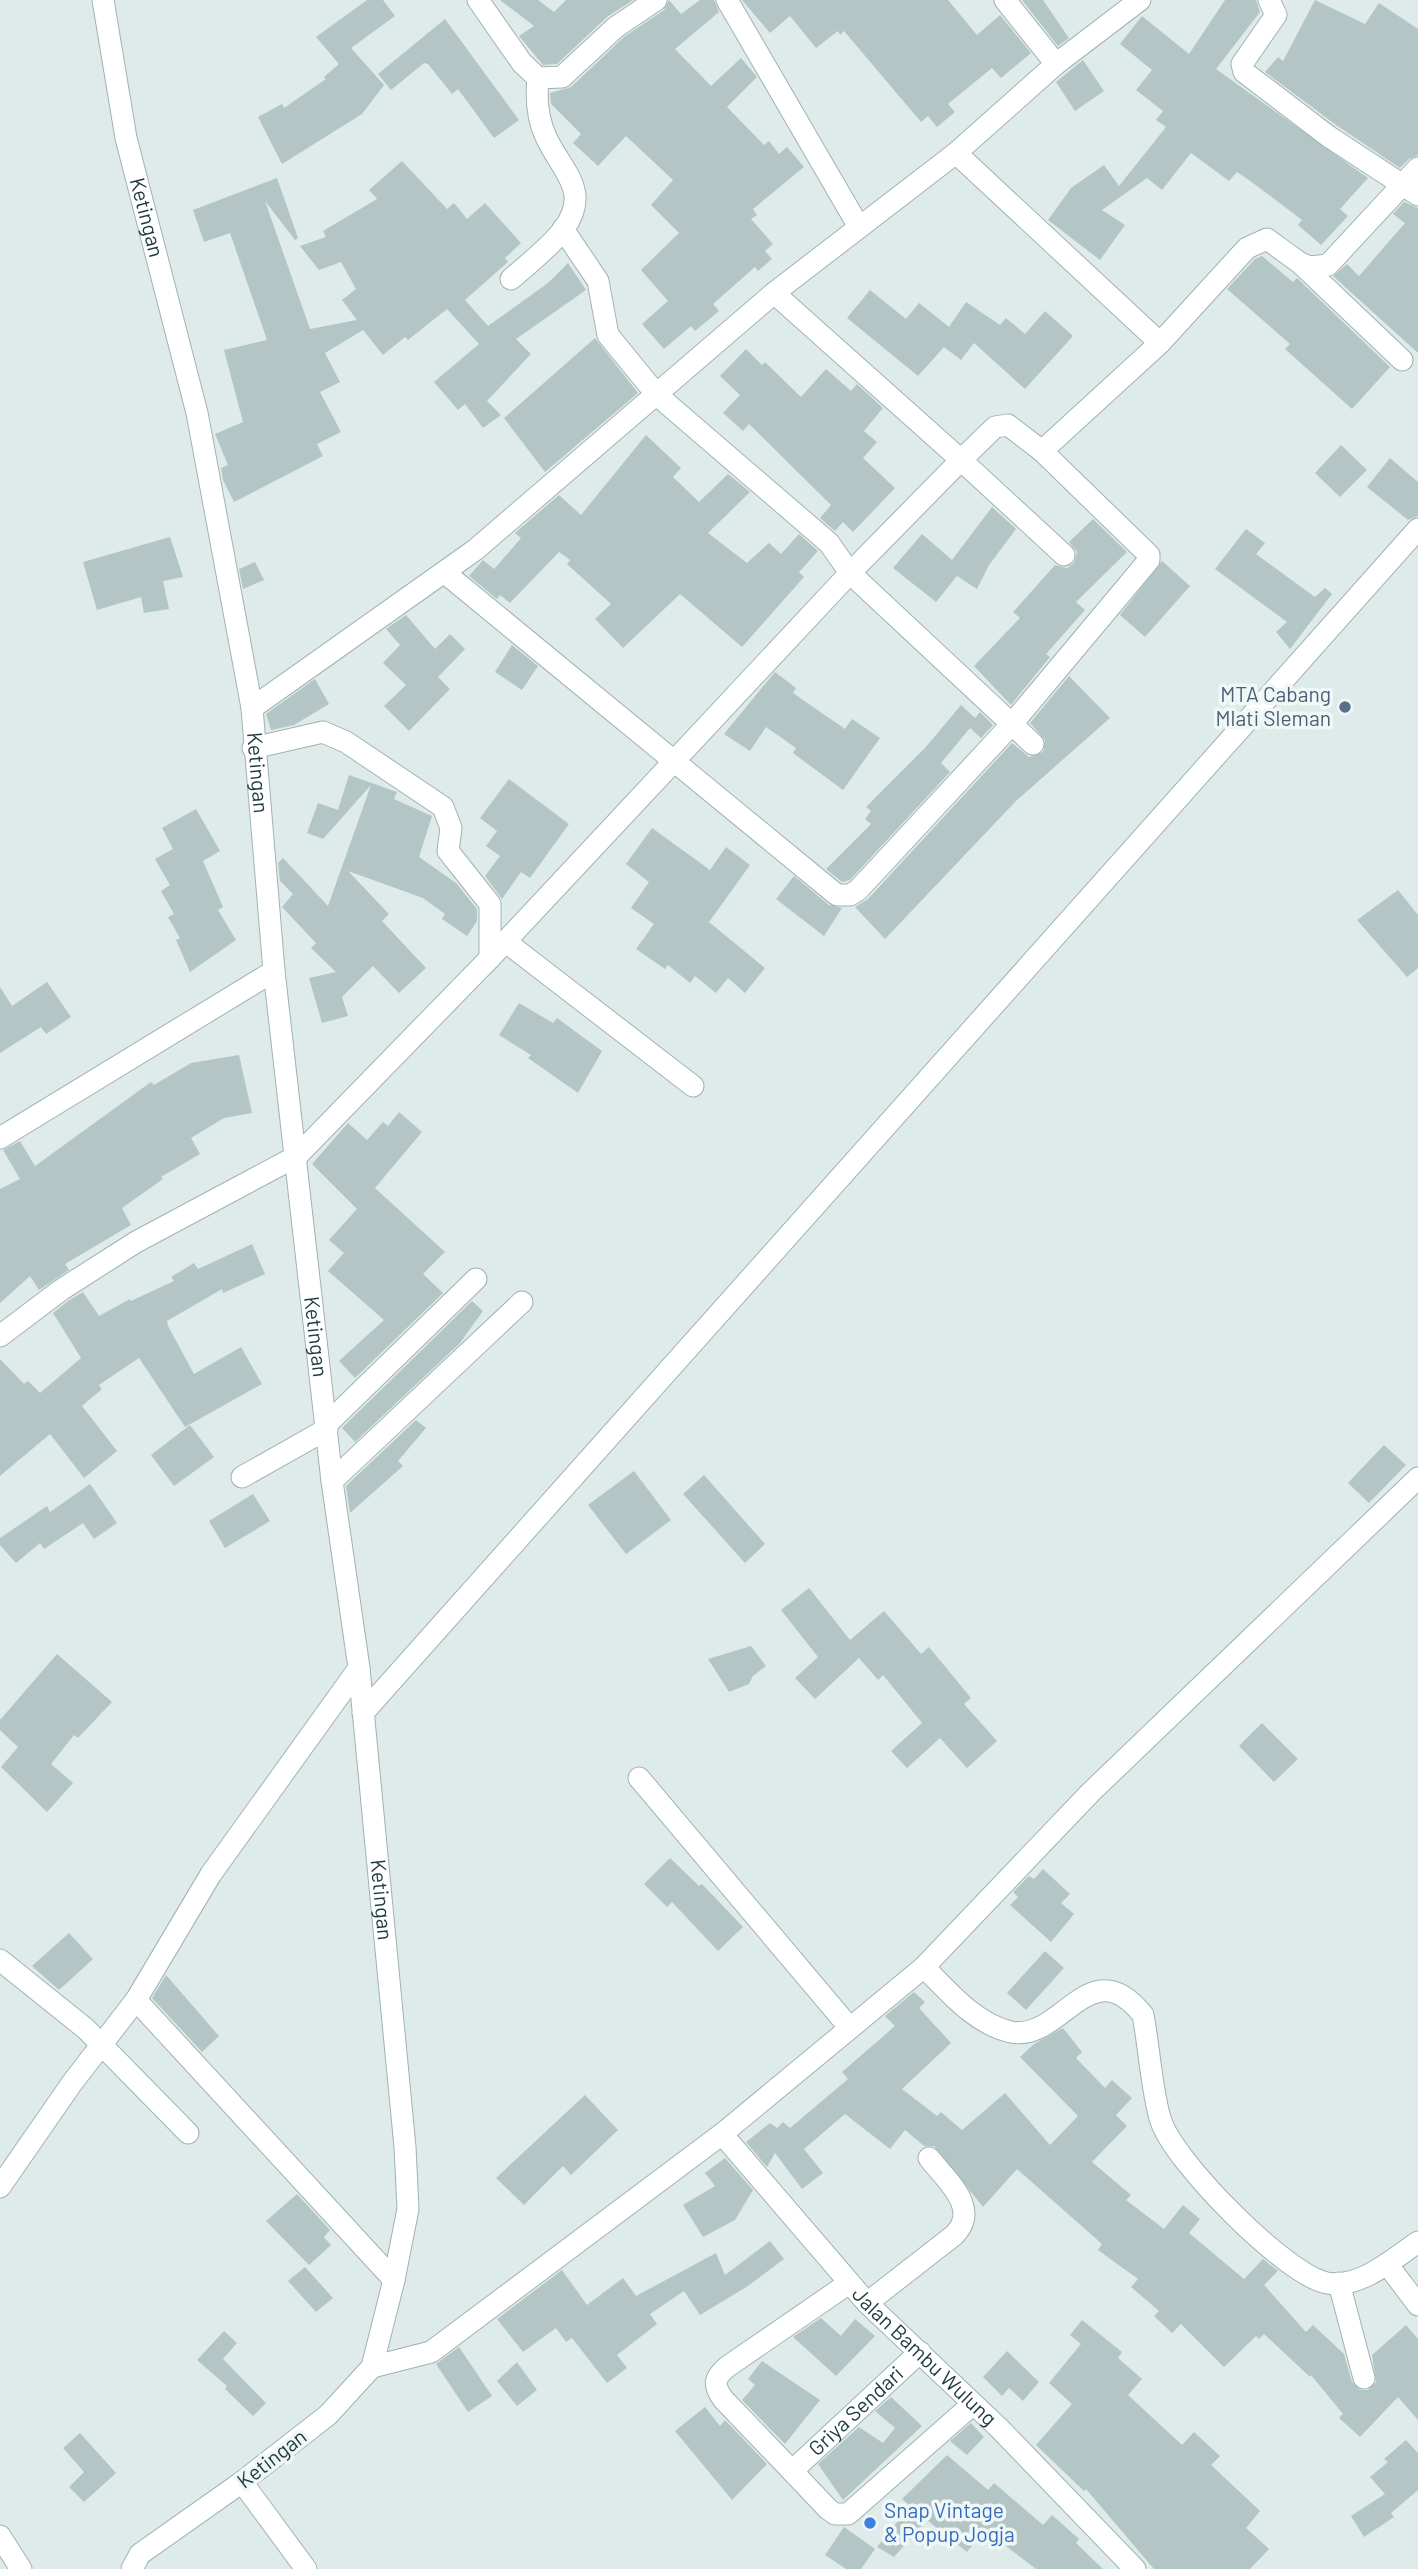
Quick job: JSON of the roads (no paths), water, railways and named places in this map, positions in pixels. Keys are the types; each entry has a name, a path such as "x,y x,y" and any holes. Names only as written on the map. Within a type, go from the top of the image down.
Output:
{"street":[{"name":"Ketingan","path":"103,0 126,138 197,413 252,708 253,748 274,971 332,1481 359,1668 405,2147 408,2209 394,2280 372,2367 328,2415 242,2483 140,2554 132,2569"},
{"path":"478,0 523,63 538,78 538,110 546,136 568,175 577,198 563,229 511,279"},
{"path":"538,78 562,77 616,27 656,0"},
{"path":"727,0 859,227"},
{"path":"1005,0 1056,64"},
{"path":"252,708 445,573 774,293 956,153 1056,64 1140,0"},
{"path":"1269,0 1276,15 1242,64 1244,72 1328,136 1410,190"},
{"path":"956,153 1160,343"},
{"path":"1300,263 1310,267 1328,265 1410,190 1418,168"},
{"path":"563,229 598,281 608,335 657,395 829,543 850,573 1032,744"},
{"path":"1042,451 1160,343 1256,242 1267,239 1300,263 1402,360"},
{"path":"774,293 1065,555"},
{"path":"0,1336 61,1290 136,1242 297,1156 506,942 674,759 850,573 995,427 1008,425 1042,451 1149,555 1149,561 1011,725 858,890 844,897 837,895 674,759 445,573"},
{"path":"363,1713 1418,529"},
{"path":"253,748 323,732 346,742 443,807 451,828 448,851 490,904 490,958"},
{"path":"506,942 693,1086"},
{"path":"0,1138 274,971"},
{"path":"242,1477 327,1426 476,1279"},
{"path":"332,1481 522,1302"},
{"path":"372,2367 430,2352 722,2134 924,1967 1090,1793 1418,1478"},
{"path":"0,2187 101,2044 136,2000 226,1852 359,1668"},
{"path":"639,1778 849,2027"},
{"path":"0,1960 101,2044 188,2133"},
{"path":"924,1967 967,2009 1012,2032 1028,2031 1083,1996 1104,1990 1122,1995 1134,2003 1143,2015 1160,2121 1174,2149 1207,2189 1300,2272 1328,2283 1355,2281 1387,2264 1418,2242"},
{"path":"136,2000 394,2280"},
{"name":"Jalan Bambu Wulung","path":"722,2134 867,2303 973,2404 1135,2569"},
{"path":"867,2303 953,2236 963,2223 965,2215 962,2200 929,2158"},
{"path":"1387,2264 1418,2305"},
{"name":"Griya Sendari","path":"849,2283 727,2367 715,2380 715,2386 723,2399 828,2509 835,2514 848,2514 973,2404"},
{"path":"1339,2283 1364,2378"},
{"name":"Griya Sendari","path":"792,2471 920,2352"},
{"path":"242,2483 306,2569"},
{"path":"0,2536 21,2569"}],"place":[{"name":"MTA Cabang Mlati Sleman","path":"1345,707"},
{"name":"Snap Vintage & Popup Jogja","path":"870,2523"}]}
